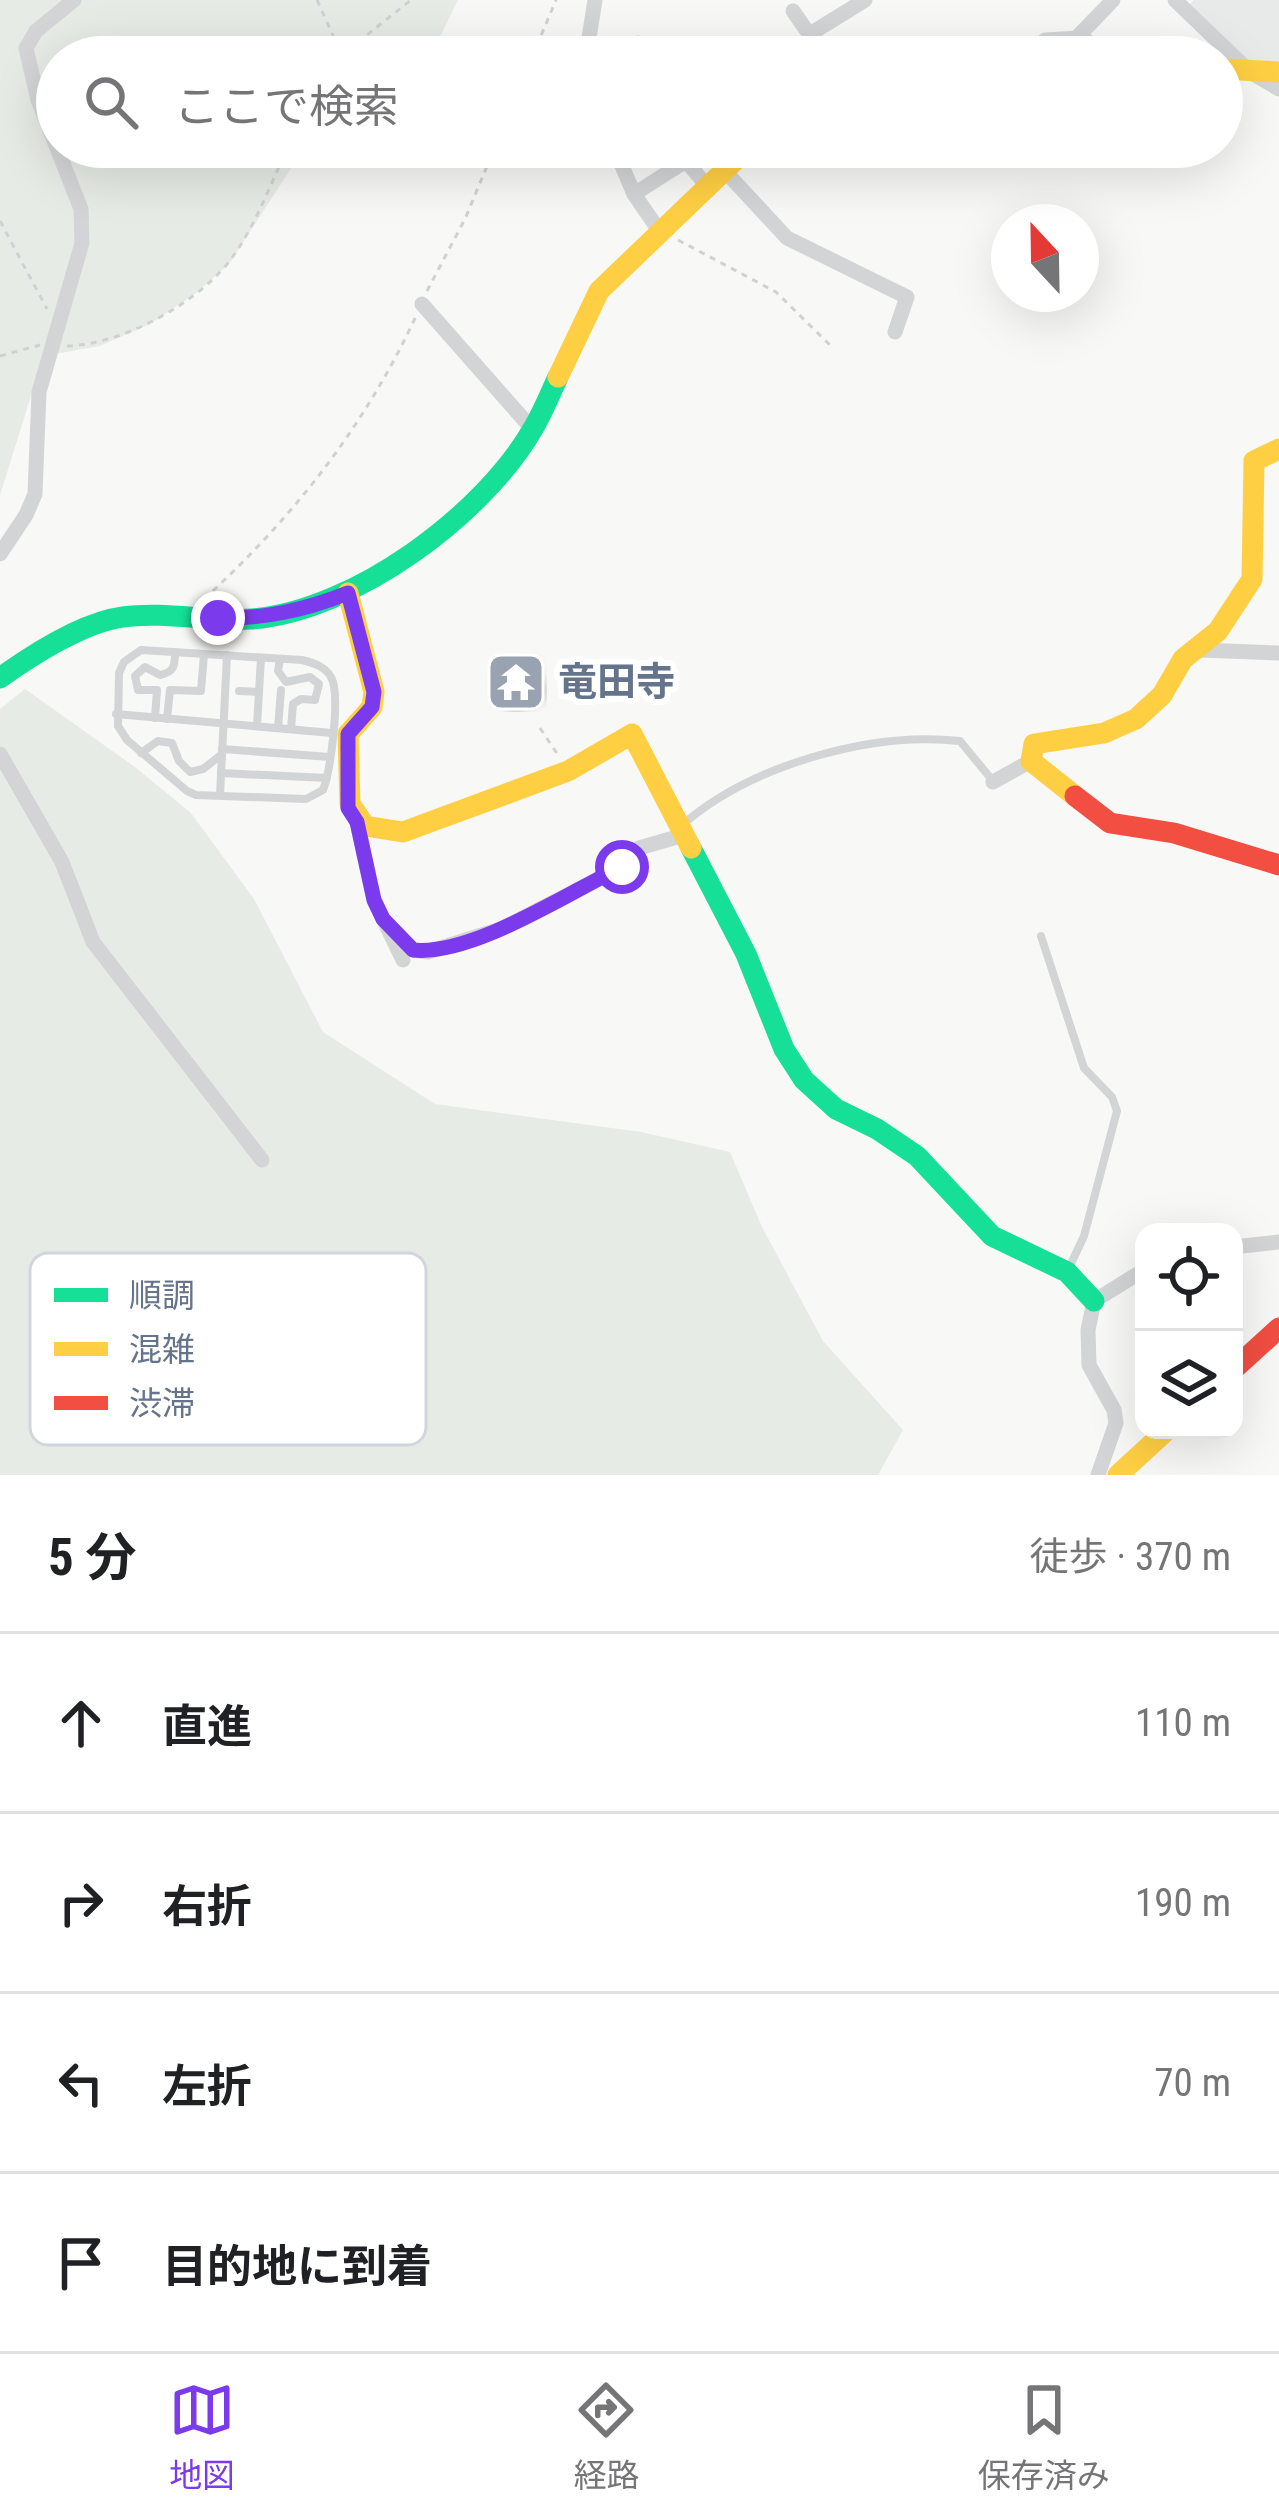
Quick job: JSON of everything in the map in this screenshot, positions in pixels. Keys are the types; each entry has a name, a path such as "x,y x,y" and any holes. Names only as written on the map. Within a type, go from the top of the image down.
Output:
{"street":[{"path":"36,91 26,48 36,31 74,0"},
{"path":"589,36 595,0"},
{"path":"793,11 810,34 865,0"},
{"path":"1082,36 1113,0"},
{"path":"1175,0 1212,36"},
{"path":"1243,65 1279,89"},
{"path":"1243,71 1279,72"},
{"path":"0,554 35,494 39,392 82,243 80,209 64,168"},
{"path":"623,168 660,232"},
{"path":"634,194 675,168"},
{"path":"0,678 41,648 122,617 253,619 306,609 348,593 437,534 486,489 533,430 599,291 722,168"},
{"path":"733,168 788,238 907,297 895,332"},
{"path":"422,304 533,430"},
{"path":"1201,650 1222,626 1230,601 1252,579 1254,461 1279,449"},
{"path":"348,593 374,692 372,707 340,733 348,808 357,822 374,900 403,960"},
{"path":"1031,761 1034,744 1088,737 1148,714 1184,657 1201,650 1279,653"},
{"path":"357,822 379,834 403,832 568,771 632,734 746,954 784,1049 804,1080 836,1109 916,1156 992,1236 1066,1272 1094,1300"},
{"path":"0,754 62,862 93,942 262,1160"},
{"path":"993,782 1031,761"},
{"path":"1031,761 1110,823 1174,833 1279,865"},
{"path":"383,919 413,950 428,952 501,929 572,896 622,867 639,848 682,831"},
{"path":"1243,1246 1279,1242"},
{"path":"1099,1475 1116,1423 1089,1365 1088,1330 1094,1300 1135,1275"},
{"path":"1243,1361 1279,1328"},
{"path":"1118,1475 1157,1439"}],"lane":[{"path":"141,650 280,659 314,663 333,683 340,733 323,790 307,800 196,795 141,753 118,726 119,673 124,662 141,650"},
{"path":"155,718 157,690 138,690 136,672 145,667 160,675 170,672 175,652"},
{"path":"166,718 170,690 201,691 204,654"},
{"path":"220,795 226,656"},
{"path":"257,726 261,658"},
{"path":"280,659 278,671 286,682 310,677 319,684 315,700 293,704 291,729"},
{"path":"278,728 281,690"},
{"path":"239,691 259,692"},
{"path":"116,714 340,733"},
{"path":"682,831 710,801 741,784 779,768 862,748 938,738 960,741 993,782"},
{"path":"141,753 158,741 172,743 190,772 203,769 222,752 330,757"},
{"path":"221,773 327,778"},
{"path":"1041,936 1084,1067 1112,1097 1117,1111 1084,1236 1066,1272"}],"path":[{"path":"317,0 332,36"},
{"path":"364,36 410,0"},
{"path":"541,36 556,0"},
{"path":"0,356 42,344 99,345 151,322 228,263 277,168"},
{"path":"184,616 235,571 316,483 389,374 486,168"},
{"path":"0,220 57,329"},
{"path":"660,232 776,292 832,347"},
{"path":"540,728 564,765"}],"shaded area":[{"path":"0,0 458,0 440,36 36,36 36,168 291,168 229,264 196,293 150,324 100,346 49,355 42,361 0,495"},
{"path":"1194,0 1279,0 1279,66 1248,66 1243,61 1243,36 1219,36 1189,5"},
{"path":"25,689 191,813 254,899 323,1032 435,1104 641,1132 730,1152 762,1227 823,1341 903,1430 878,1475 0,1475 0,709"}],"building":[{"name":"竜田寺","path":"525,657 541,688 507,707 490,676"}],"traffic: fast":[{"path":"0,678 59,641 108,620 155,615 252,619 291,612 373,578 450,524 483,493 534,427 558,377"},
{"path":"691,848 746,954 784,1049 804,1080 836,1109 917,1156 992,1236 1067,1272 1094,1301"}],"traffic: slow":[{"path":"1243,70 1279,72"},
{"path":"558,377 599,291 727,168"},
{"path":"1075,796 1031,761 1034,744 1104,733 1136,719 1162,695 1183,659 1218,631 1252,579 1254,461 1279,449"},
{"path":"348,593 374,692 372,707 348,734 350,804 365,826 403,832 568,771 632,734 691,848"},
{"path":"1118,1475 1157,1439"}],"traffic: jam":[{"path":"1075,796 1110,823 1174,833 1279,865"},
{"path":"1243,1361 1279,1328"}],"place":[{"name":"竜田寺","path":"516,682"}],"route":[{"path":"218,618 253,619 306,609 348,593 374,692 372,707 348,734 348,808 357,822 374,900 383,919 413,950 428,952 501,929 622,867"}]}
